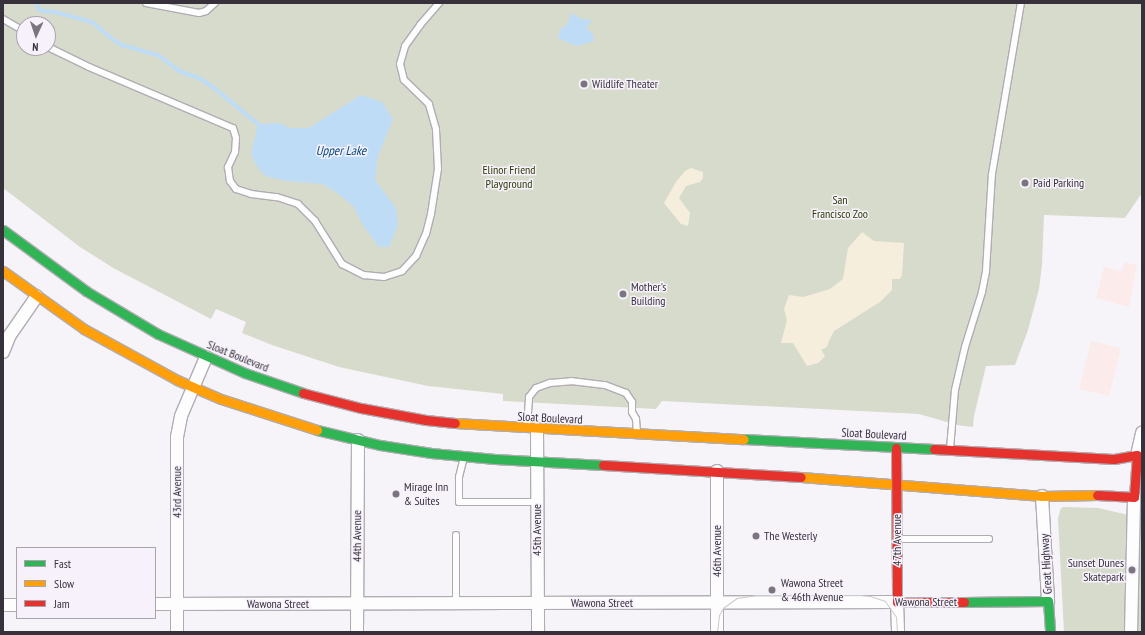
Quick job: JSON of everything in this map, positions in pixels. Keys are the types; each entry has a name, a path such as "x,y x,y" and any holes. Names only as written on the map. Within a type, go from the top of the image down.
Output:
{"street":[{"name":"Sloat Boulevard","path":"3,230 50,266 110,307 153,331 206,357 271,382 361,408 438,422 532,429 1114,459 1140,455"},
{"path":"3,271 84,329 120,350 193,387 281,420 358,440 412,451 464,457 717,471 1042,496 1113,495 1138,497"},
{"path":"3,352 10,335 37,296"},
{"name":"43rd Avenue","path":"177,632 177,437 181,416 206,357"},
{"name":"45th Avenue","path":"532,429 537,462 538,632"},
{"path":"1131,632 1142,433"},
{"name":"44th Avenue","path":"357,632 358,440"},
{"name":"47th Avenue","path":"896,448 898,632"},
{"name":"46th Avenue","path":"717,471 717,632"},
{"name":"Great Highway","path":"1042,496 1050,632"},
{"name":"Wawona Street","path":"156,604 1048,601"},
{"path":"3,605 16,605"}],"lane":[{"path":"146,3 200,13 206,11 215,3"},
{"path":"56,51 89,67 233,128 236,138 235,152 228,167 230,181 236,189 251,194 277,197 298,204 315,221 342,264 364,275 384,277 402,270 416,256 426,234 431,214 438,168 436,129 429,104 404,80 400,64 405,46 420,25 439,3"},
{"path":"950,450 955,390 965,347 982,292 986,271 992,174 1022,3"},
{"path":"3,19 16,26"},
{"path":"532,429 529,397 536,388 550,383 571,381 605,385 626,393 632,402 632,412 636,419 638,434"},
{"path":"464,457 459,477 459,502 537,502"},
{"path":"456,535 456,603"},
{"path":"897,539 989,539"}],"shaded area":[{"path":"1124,262 1137,265 1129,307 1096,298 1104,267 1122,271"},
{"path":"1091,341 1121,348 1109,396 1079,389"}],"green space":[{"name":"San Francisco Zoo","path":"3,3 1142,3 1142,193 1125,218 1044,215 1042,265 1039,289 1028,330 1015,365 986,366 974,416 973,427 957,425 919,414 662,401 656,409 503,401 503,394 428,386 339,367 272,345 242,333 246,322 216,309 211,319 115,269 80,247 3,188"},
{"path":"1061,508 1098,508 1142,518 1142,632 1064,632 1058,518"}],"sand":[{"path":"691,168 703,172 703,178 700,182 686,186 679,198 690,213 688,226 681,224 664,203 676,182 685,171"},
{"path":"862,232 874,241 904,243 902,275 900,279 892,279 892,290 880,302 834,331 827,347 821,350 825,356 818,363 807,366 793,343 781,343 787,320 784,309 789,295 803,297 817,293 830,289 843,279 848,248"}],"water":[{"path":"570,13 582,19 592,20 586,28 593,34 594,41 576,46 558,38 561,28 566,26 569,21"},
{"name":"Upper Lake","path":"361,95 382,102 393,119 378,156 375,180 396,208 398,225 389,247 379,247 362,224 354,207 340,195 323,184 286,181 265,176 256,165 251,154 258,124 279,123 290,128 309,128"}],"waterway":[{"path":"37,3 38,9 92,22 112,39 122,45 158,55 179,71 201,79 258,124"}],"tram line":[{"path":"717,632 719,615 723,608 737,598 755,595 870,596 885,601 896,617 897,632"}],"traffic: fast":[{"path":"3,230 86,291 158,334 245,373 303,393"},
{"path":"317,430 380,445 431,453 495,459 603,465"},
{"path":"744,439 934,449"},
{"path":"964,602 1048,601 1050,632"}],"traffic: slow":[{"path":"3,271 84,329 177,380 221,399 317,430"},
{"path":"455,423 744,439"},
{"path":"801,477 1042,496 1097,495"}],"traffic: jam":[{"path":"303,393 361,408 426,420 455,423"},
{"path":"896,448 897,602 964,602"},
{"path":"934,449 1114,459 1137,455 1134,497 1097,495"},
{"path":"603,465 801,477"}],"place":[{"name":"Wildlife Theater","path":"584,84"},
{"name":"Paid Parking","path":"1025,183"},
{"name":"Mother's Building","path":"623,294"},
{"name":"Mirage Inn & Suites","path":"396,494"},
{"name":"The Westerly","path":"756,536"},
{"name":"Sunset Dunes Skatepark","path":"1132,570"},
{"name":"Wawona Street & 46th Avenue","path":"772,590"}],"park label":[{"name":"Elinor Friend Playground","path":"509,177"}]}
